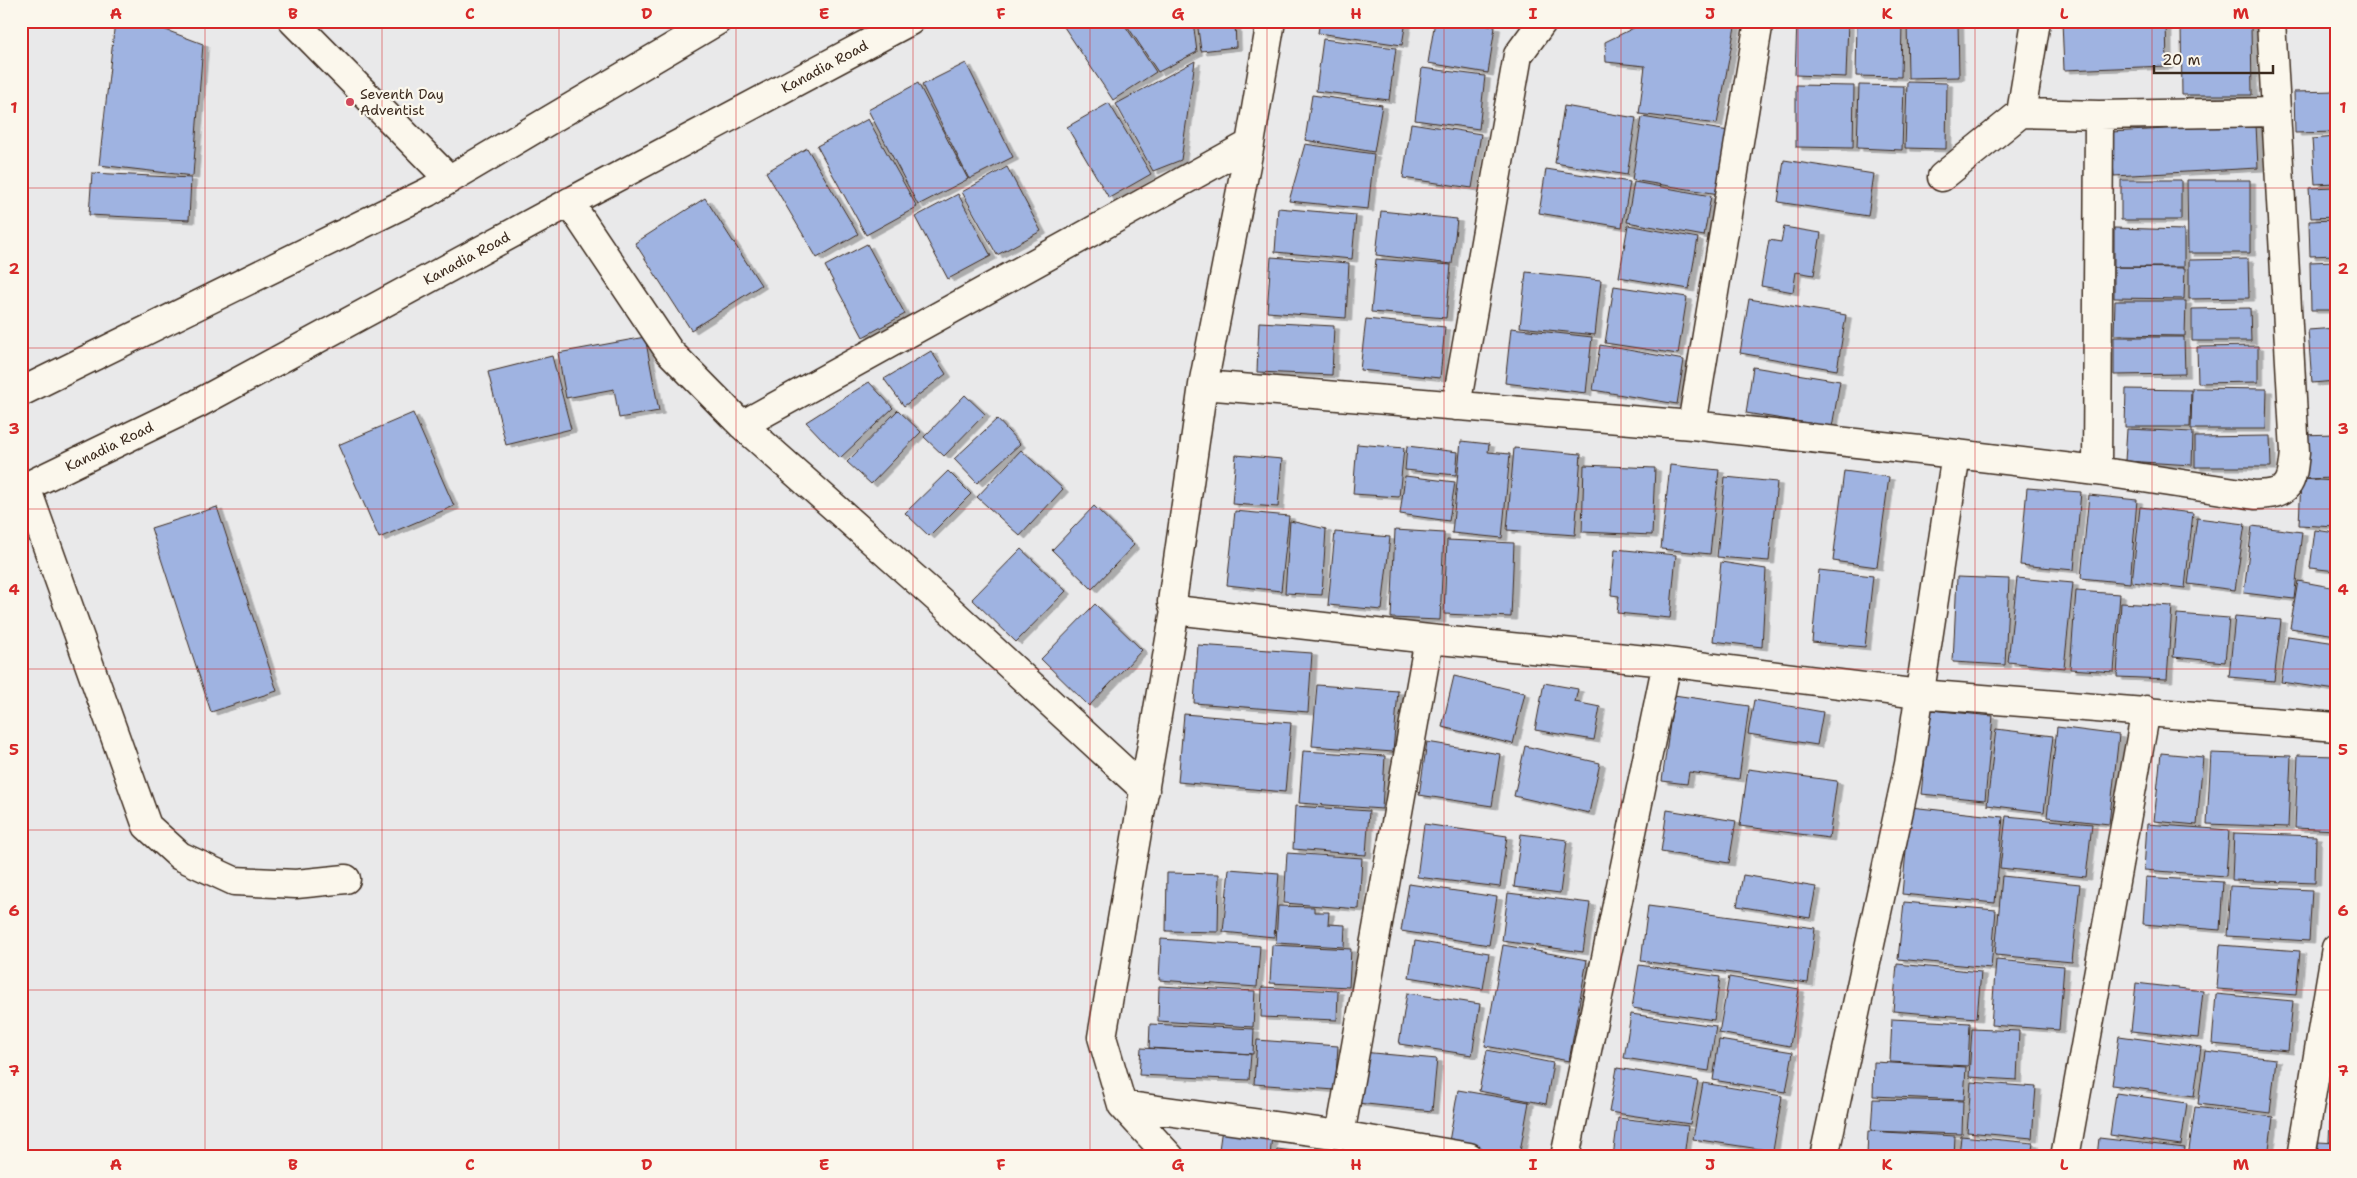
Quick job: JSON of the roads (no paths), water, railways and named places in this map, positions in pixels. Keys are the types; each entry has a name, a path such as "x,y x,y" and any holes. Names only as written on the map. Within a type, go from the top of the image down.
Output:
{"street":[{"path":"293,21 449,179"},
{"path":"21,392 411,200 717,21"},
{"name":"Kanadia Road","path":"24,488 197,404 569,202 910,21"},
{"path":"1170,1157 1122,1105 1102,1036 1175,610 1172,602 1203,385 1250,144 1271,21"},
{"path":"1456,406 1518,55 1543,21"},
{"path":"1692,425 1760,21"},
{"path":"1942,177 2020,113 2036,21"},
{"path":"1203,385 1692,425 2097,471 2255,495 2271,494 2284,490 2290,483 2294,452 2271,21"},
{"path":"2020,113 2099,115 2276,112"},
{"path":"2097,471 2099,115"},
{"path":"742,425 1250,144"},
{"path":"569,202 669,350 742,425 939,600 1145,790"},
{"path":"1824,1157 1909,764 1956,454"},
{"path":"24,488 147,826 180,856 234,881 296,884 346,879"},
{"path":"1175,610 1429,639 1667,662 1919,694 2146,710 2336,727"},
{"path":"1340,1135 1429,639"},
{"path":"1565,1157 1667,662"},
{"path":"2065,1157 2146,710"},
{"path":"2301,1157 2336,948"},
{"path":"1122,1105 1340,1135 1469,1157"}],"place":[{"name":"Seventh Day Adventist","path":"350,102"}]}
